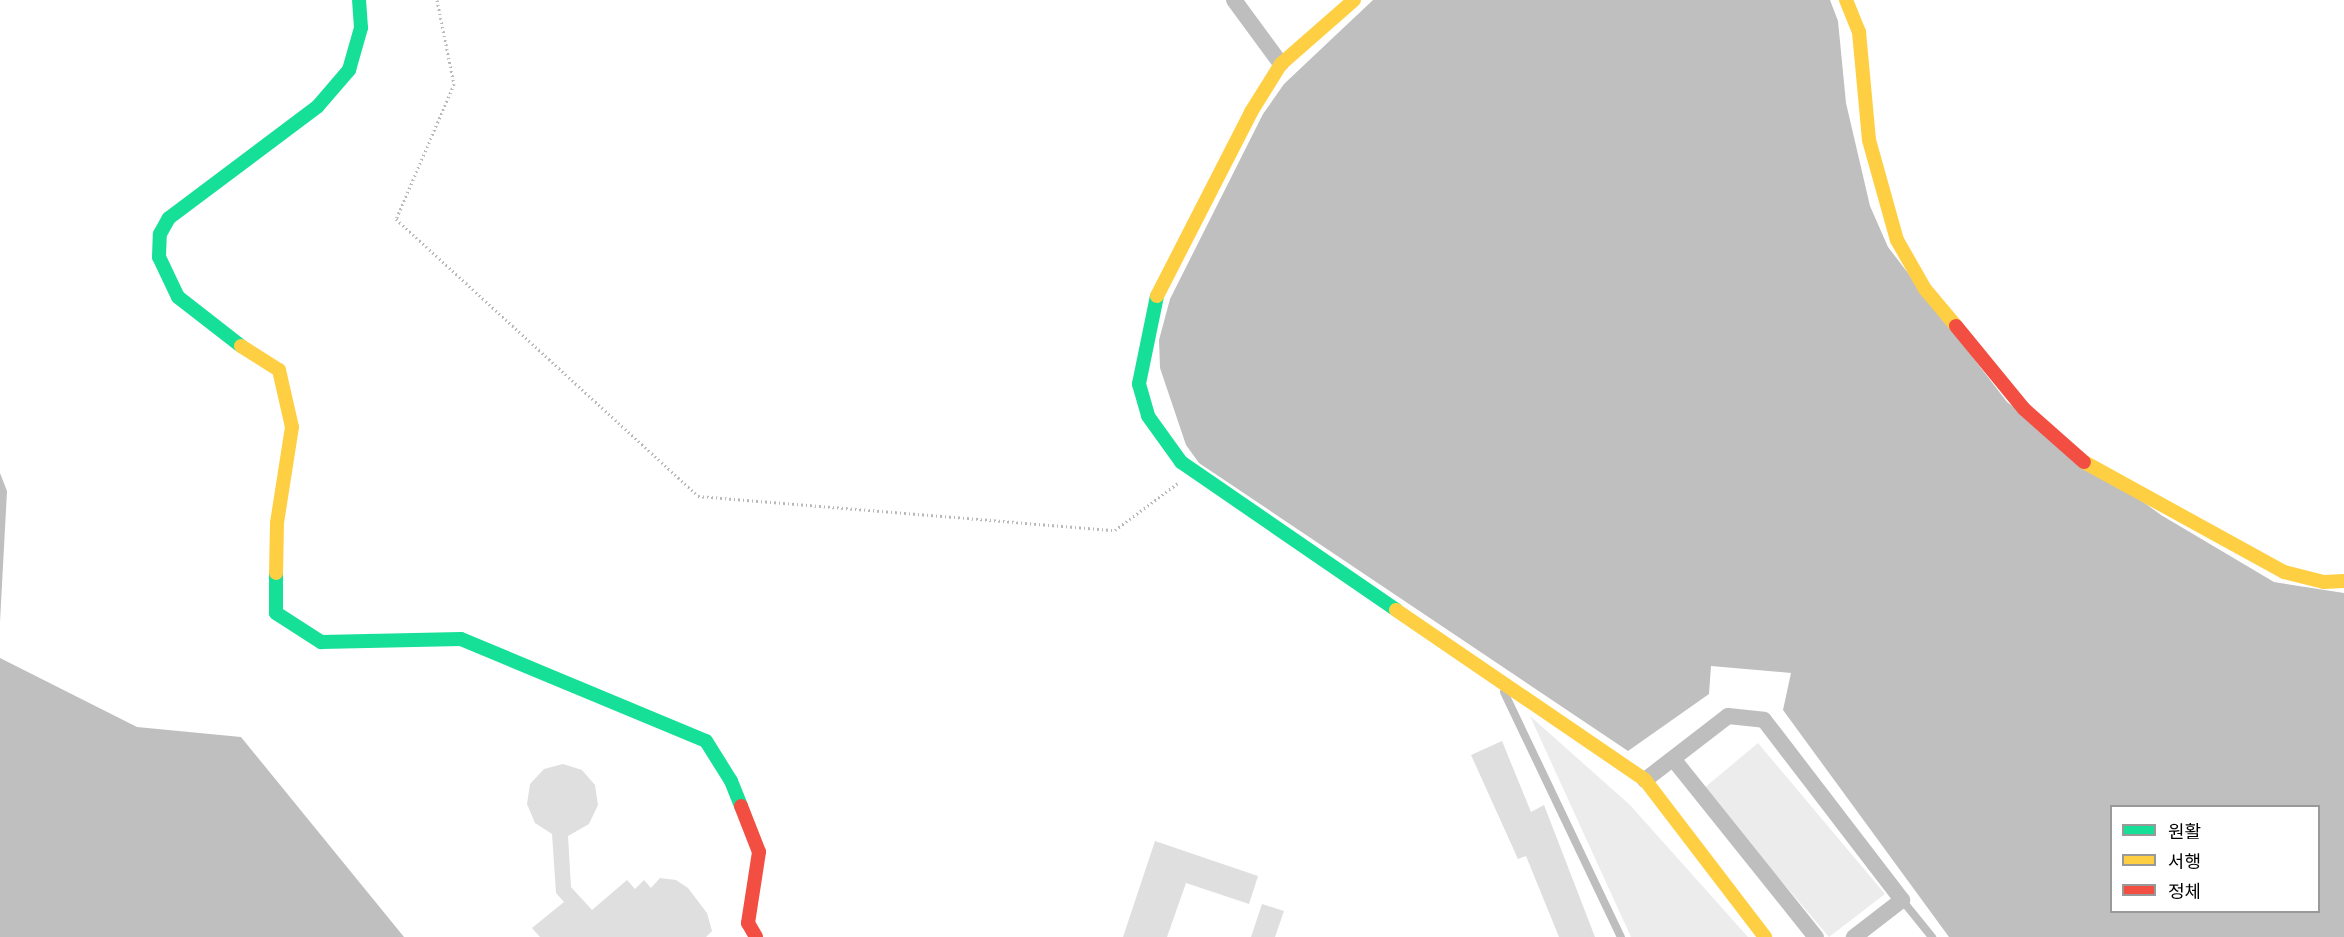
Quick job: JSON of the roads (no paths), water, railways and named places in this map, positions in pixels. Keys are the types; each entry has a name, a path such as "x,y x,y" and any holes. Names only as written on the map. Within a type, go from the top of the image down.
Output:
{"street":[{"path":"359,0 361,28 350,70 318,106 169,218 160,234 159,257 165,276 178,297 218,331 279,370 292,427 278,523 276,613 321,642 461,639 706,741 731,781 759,852 748,923 756,937"},
{"path":"1234,0 1281,64"},
{"path":"1354,0 1281,64 1251,112 1157,296 1144,345 1139,384 1148,416 1162,439 1191,469 1645,780 1765,937"},
{"path":"1846,0 1859,32 1872,152 1897,240 1924,289 2024,409 2091,468 2263,562 2284,572 2324,582 2344,581"},
{"path":"1645,780 1674,760 1728,716 1764,720 1902,900 1854,937"},
{"path":"1674,760 1816,937"}],"lane":[{"path":"1498,678 1621,937"},
{"path":"1902,900 1932,937"}]}
